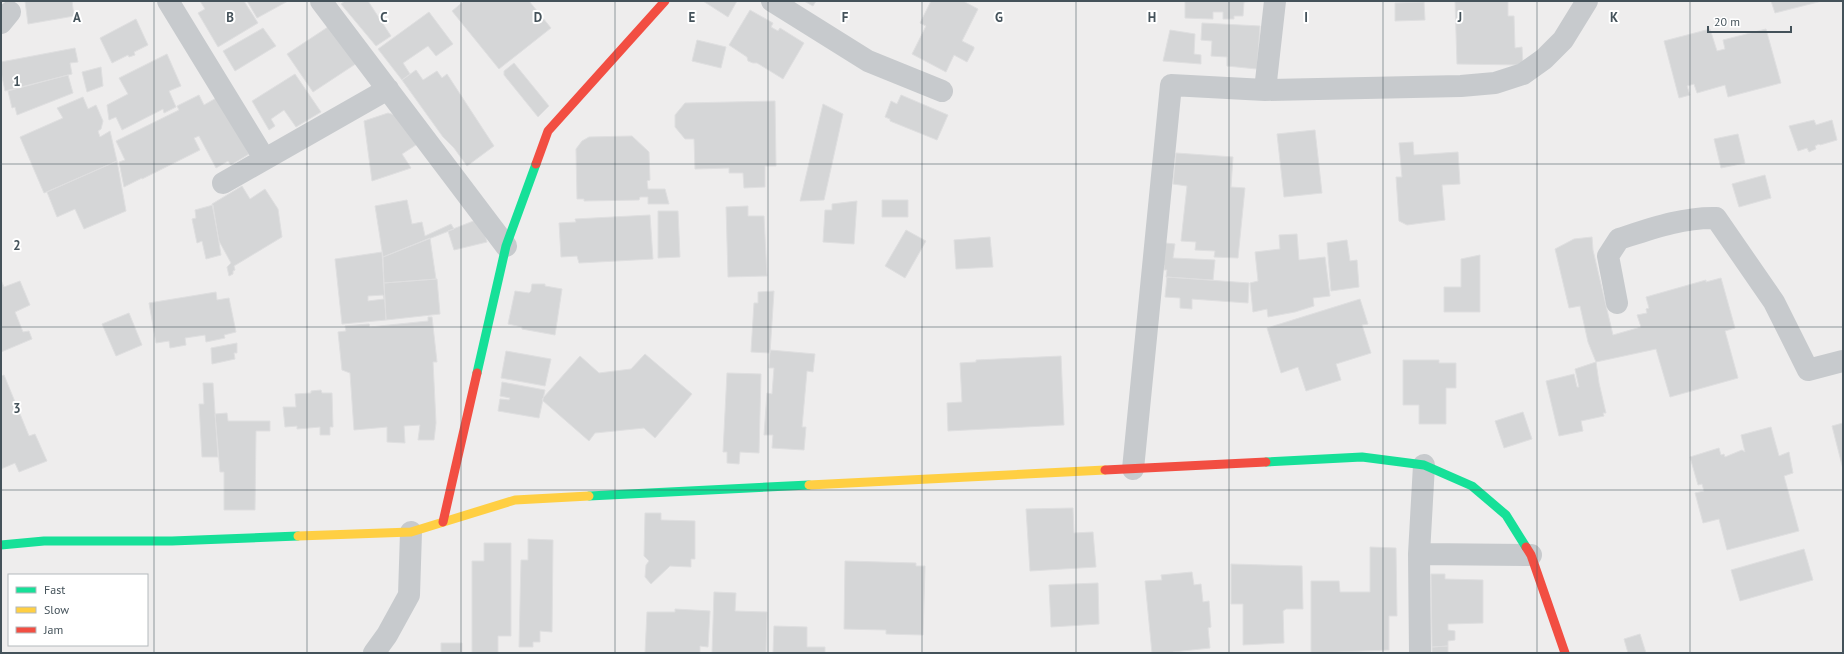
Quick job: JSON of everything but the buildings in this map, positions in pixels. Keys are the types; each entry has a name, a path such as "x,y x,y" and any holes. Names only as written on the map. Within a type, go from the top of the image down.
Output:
{"street":[{"path":"168,1 264,158"},
{"path":"321,1 506,246"},
{"path":"443,522 506,246 548,132 666,1"},
{"path":"772,1 868,61 942,92"},
{"path":"1266,90 1275,1"},
{"path":"1133,469 1171,85 1266,90 1461,86 1495,83 1523,74 1544,59 1563,40 1587,1"},
{"path":"223,182 388,89"},
{"path":"1618,303 1608,256 1619,239 1655,228 1698,218 1716,218 1774,302 1808,370 1843,361"},
{"path":"1,545 44,541 172,541 411,532 515,500 1362,457 1424,465 1472,486 1506,515 1531,555 1565,653"},
{"path":"1420,653 1419,554 1424,465"},
{"path":"374,653 387,635 409,595 411,532"},
{"path":"1419,554 1531,555"}],"traffic: fast":[{"path":"477,373 506,246 536,164"},
{"path":"1266,462 1362,457 1424,465 1472,486 1506,515 1526,547"},
{"path":"589,496 809,485"},
{"path":"1,545 44,541 172,541 298,536"}],"traffic: slow":[{"path":"809,485 1105,470"},
{"path":"298,536 411,532 515,500 589,496"}],"traffic: jam":[{"path":"536,164 548,131 665,1"},
{"path":"443,522 477,373"},
{"path":"1105,470 1266,462"},
{"path":"1526,547 1531,555 1565,653"}]}
